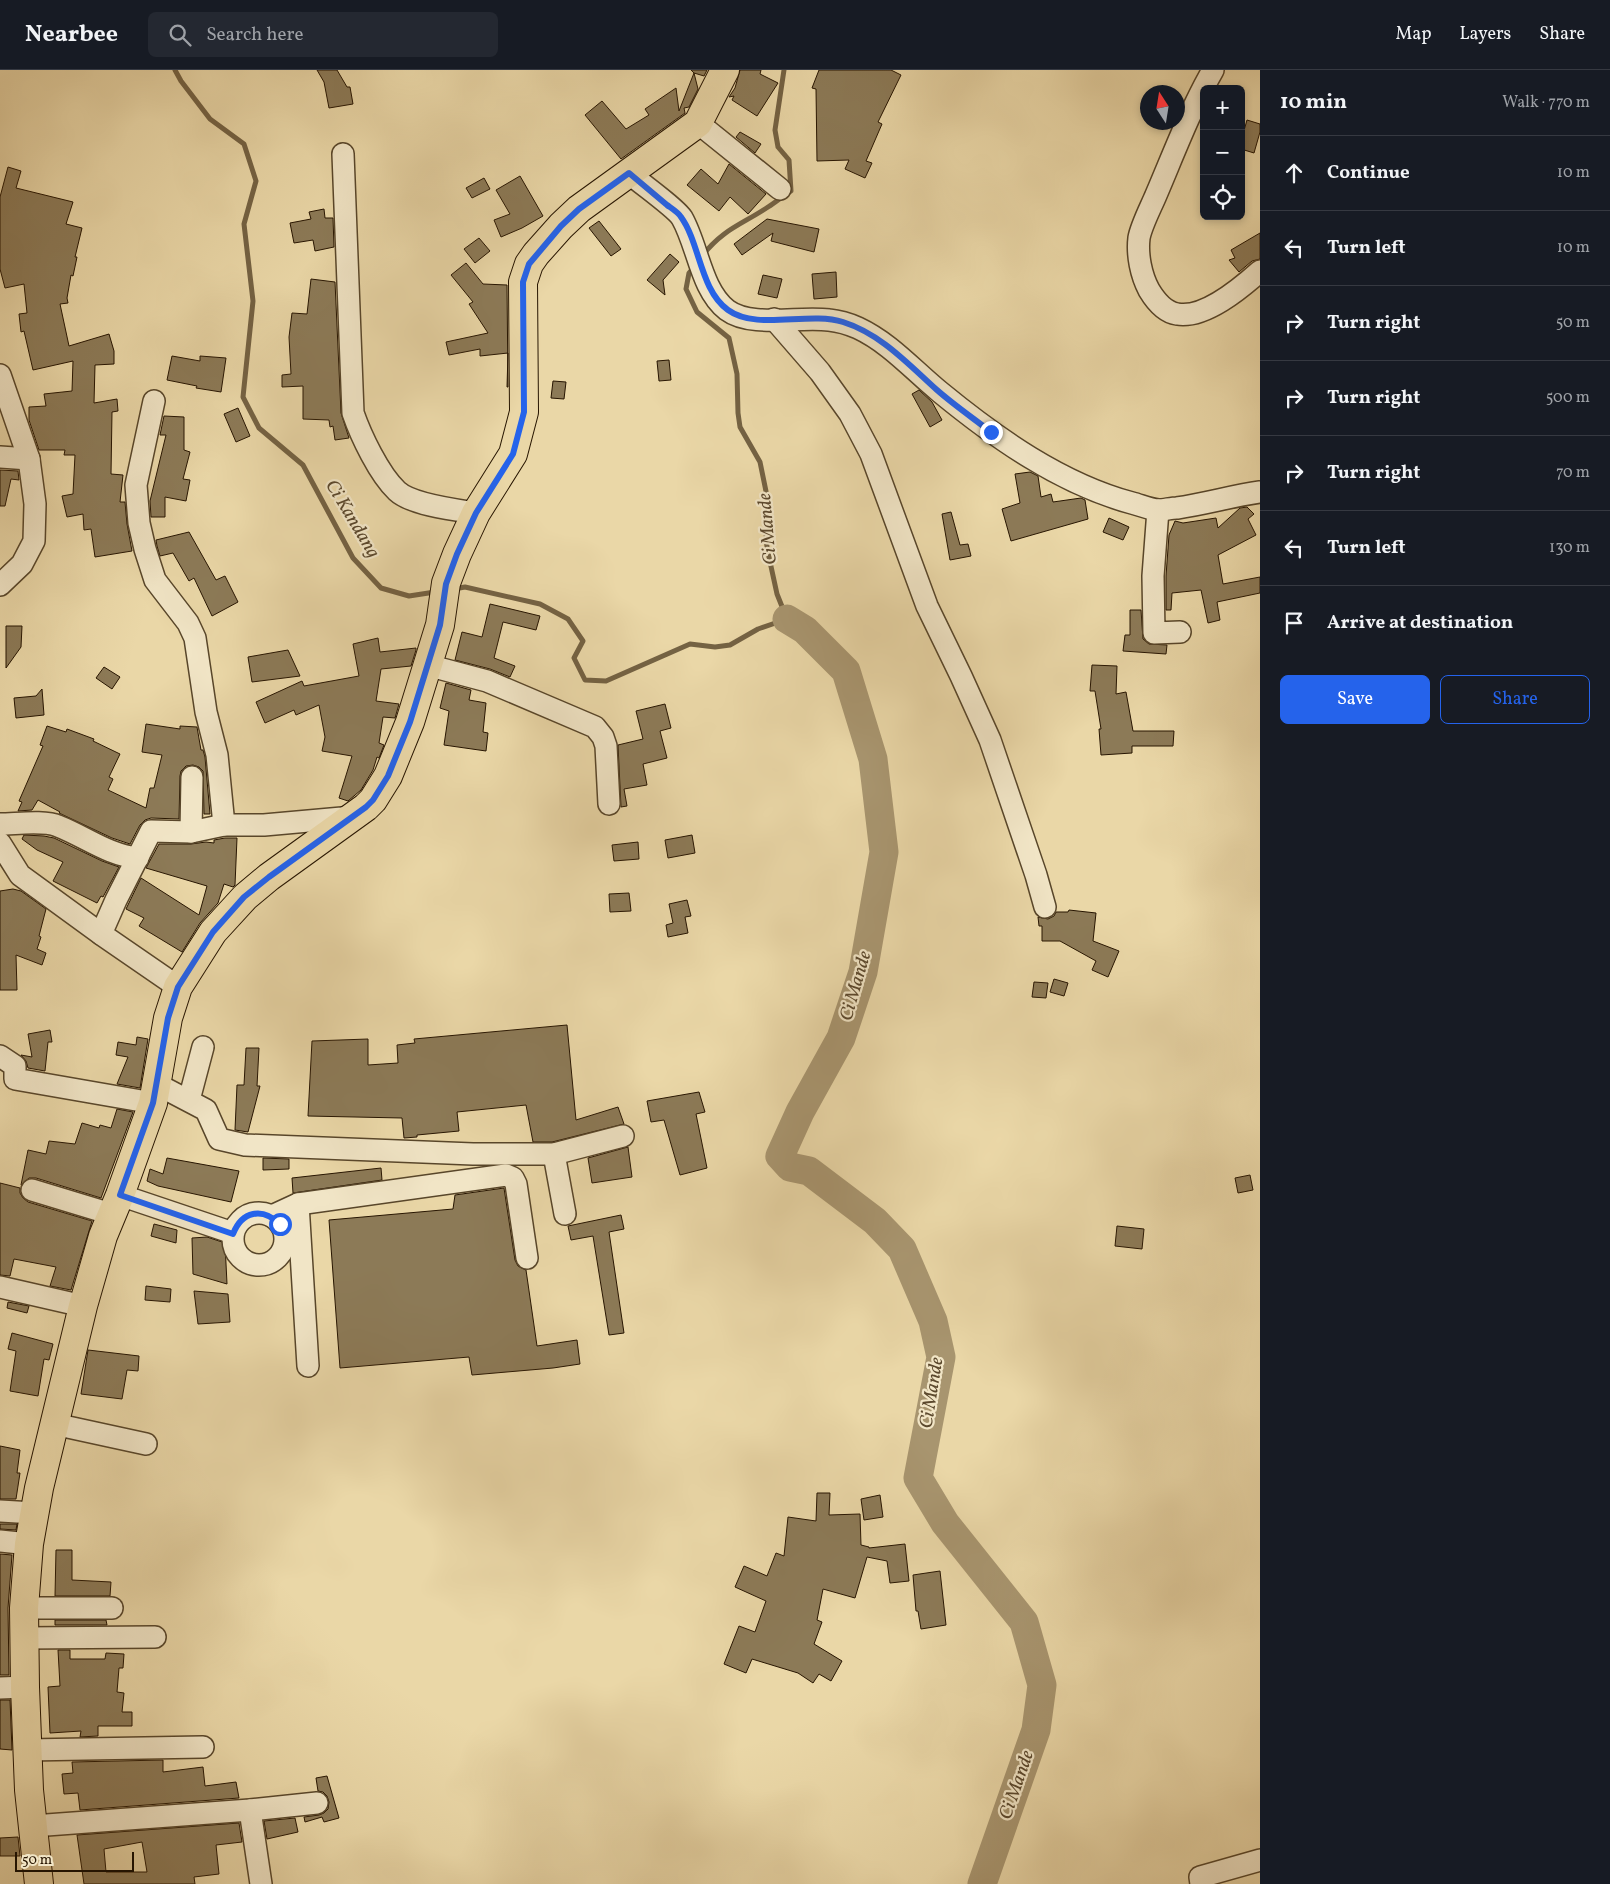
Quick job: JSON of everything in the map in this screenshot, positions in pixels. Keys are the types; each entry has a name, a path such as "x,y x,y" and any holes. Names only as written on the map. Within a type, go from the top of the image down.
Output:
{"main road":[{"path":"39,1884 29,1790 27,1750 12,1687 24,1638 24,1608 29,1544 54,1424 95,1259 155,1093 168,1018 178,987 213,932 244,897 353,817 373,800 388,776 410,722 441,616 446,584 476,513 513,454 524,412 523,282 529,264 561,226 579,209 698,123 725,70"}],"street":[{"path":"1213,70 1194,104 1139,237 1142,273 1147,286 1160,305 1177,314 1202,310 1220,302 1241,289 1260,271"},
{"path":"698,123 780,189"},
{"path":"343,154 352,413 361,436 386,477 398,492 414,500 438,507 476,513"},
{"path":"629,173 681,216 709,287 725,309 738,317 753,320 827,319 859,329 879,339 938,391 991,432 1061,475 1112,498 1158,510 1195,505 1236,495 1260,492"},
{"path":"774,319 820,372 850,414 871,454 927,606 962,676 990,740 1045,907"},
{"path":"0,375 28,459 35,504 34,541 22,564 0,585"},
{"path":"154,401 136,485 139,523 155,580 188,623 196,638 206,712 217,755 224,826"},
{"path":"0,457 28,459"},
{"path":"1158,510 1153,576 1154,633 1180,632"},
{"path":"427,665 487,680 595,727 603,737 606,746 609,804"},
{"path":"191,832 192,777"},
{"path":"100,934 151,832 191,832 224,826 264,825 353,817"},
{"path":"0,824 56,824 110,852 125,857 138,858"},
{"path":"0,843 10,872 178,987"},
{"path":"189,1100 203,1047"},
{"path":"0,1056 15,1066 15,1078 155,1093 164,1088 189,1100 209,1113 220,1139 245,1145 473,1154 554,1154 623,1136"},
{"path":"473,1154 474,1179"},
{"path":"554,1154 565,1214"},
{"path":"272,1216 298,1204 506,1175 513,1178 516,1184 527,1258"},
{"path":"32,1190 116,1205 233,1234"},
{"path":"298,1204 308,1366"},
{"path":"261,1213 272,1216 280,1224 285,1237 282,1252 277,1258 264,1265 249,1264 237,1255 234,1248 233,1234 236,1226 246,1216 261,1213"},
{"path":"277,1258 303,1268"},
{"path":"0,1287 83,1306"},
{"path":"54,1424 146,1444"},
{"path":"0,1511 34,1513"},
{"path":"0,1541 29,1544"},
{"path":"24,1608 112,1608"},
{"path":"24,1638 156,1637"},
{"path":"27,1750 203,1747"},
{"path":"33,1826 250,1810 317,1803"},
{"path":"250,1810 261,1884"},
{"path":"1201,1884 1200,1877 1260,1860"}],"building":[{"path":"317,70 337,70 347,87 350,87 353,104 329,108 324,82"},
{"path":"691,70 707,70 704,76"},
{"path":"740,70 761,70 760,74 778,83 757,116 732,100 734,96 729,97 735,88"},
{"path":"819,70 891,70 901,75 878,122 882,124 866,161 872,163 865,178 845,169 849,160 817,161 816,89 812,88"},
{"path":"694,73 698,89 689,107 684,108 685,113 621,159 585,115 602,101 626,129 649,115 645,109 676,88 679,111"},
{"path":"1247,120 1260,124 1260,132 1254,153 1245,150 1245,127"},
{"path":"740,132 761,144 755,153 736,137"},
{"path":"729,164 766,194 748,214 730,197 719,211 687,185 701,169 718,184"},
{"path":"8,167 21,171 16,188 73,202 66,224 82,228 75,257 77,257 73,276 71,275 67,298 68,303 60,304 69,346 109,334 114,351 114,364 95,365 94,403 117,399 118,411 112,412 111,474 123,475 120,502 125,502 132,551 95,557 91,529 84,530 83,514 67,517 62,496 73,494 75,455 64,455 65,450 39,450 29,420 29,407 46,406 44,394 72,391 73,361 33,370 24,331 21,332 19,314 27,313 24,284 5,288 0,269 0,197"},
{"path":"520,176 543,216 501,237 494,220 510,214 496,190"},
{"path":"484,178 490,189 472,198 466,188"},
{"path":"324,209 325,218 333,218 334,247 315,251 313,240 294,243 290,223 311,219 309,212"},
{"path":"767,219 819,229 814,252 771,241 773,233 742,255 734,244"},
{"path":"599,221 621,249 611,256 589,228"},
{"path":"1260,233 1260,259 1252,261 1239,272 1229,260 1235,258 1231,250"},
{"path":"479,238 490,251 475,263 464,249"},
{"path":"670,254 679,262 663,280 665,295 647,280"},
{"path":"466,263 483,284 507,285 508,353 480,356 480,349 449,355 446,342 488,333 469,304 473,302 451,275"},
{"path":"836,272 837,297 814,299 812,274"},
{"path":"763,275 782,279 777,298 758,294"},
{"path":"311,279 335,282 341,413 349,438 335,440 333,426 330,427 329,420 303,419 303,386 282,387 282,375 291,374 289,337 292,313 307,314"},
{"path":"172,356 200,361 200,356 226,358 221,392 196,388 197,386 167,380"},
{"path":"669,360 671,380 659,381 657,361"},
{"path":"553,381 566,382 564,399 551,398"},
{"path":"919,390 932,402 942,420 930,427 912,394"},
{"path":"238,408 250,436 236,442 224,414"},
{"path":"164,416 184,417 184,450 190,452 183,479 190,480 186,501 165,497 165,517 151,517 150,501 166,435 160,435"},
{"path":"0,470 18,471 19,480 11,479 5,506 0,506"},
{"path":"1030,472 1038,476 1041,497 1051,494 1053,502 1081,498 1085,500 1088,519 1011,541 1002,509 1020,503 1015,474"},
{"path":"1247,507 1254,514 1248,519 1256,535 1218,555 1223,584 1260,577 1260,593 1217,602 1220,620 1208,623 1201,590 1172,593 1171,610 1166,610 1169,535 1175,521 1183,523 1216,518 1218,528 1240,508"},
{"path":"951,512 960,545 968,544 971,556 950,560 942,514"},
{"path":"1109,518 1129,527 1123,540 1103,532"},
{"path":"189,532 216,580 225,576 238,602 212,616 194,578 189,581 173,553 160,556 157,546 156,540"},
{"path":"490,604 540,616 536,630 503,622 494,658 515,666 510,677 490,669 455,660 462,632 482,637"},
{"path":"1130,610 1141,610 1143,639 1149,644 1167,645 1166,654 1123,651 1125,635 1130,635"},
{"path":"6,626 22,626 21,647 6,668"},
{"path":"378,638 380,652 416,648 416,650 411,666 381,669 376,701 399,704 395,718 383,717 379,743 384,745 379,758 377,757 373,770 361,790 348,801 339,798 352,756 322,751 325,737 319,705 296,715 294,710 265,723 256,702 302,681 304,686 359,676 353,644"},
{"path":"288,650 300,676 252,682 248,657"},
{"path":"1092,665 1117,666 1116,694 1126,692 1133,731 1174,731 1173,746 1132,746 1132,753 1101,755 1099,729 1101,729 1095,691 1090,691"},
{"path":"104,667 120,677 112,689 96,678"},
{"path":"446,683 471,690 469,700 486,703 483,732 488,733 486,751 444,745 449,711 440,708"},
{"path":"42,689 44,715 16,718 14,698 36,696"},
{"path":"665,704 671,728 660,731 667,758 643,764 647,785 624,789 627,806 621,807 618,745 643,739 636,711"},
{"path":"146,724 180,729 180,726 197,727 201,750 203,750 205,757 210,814 204,814 203,771 193,765 186,766 181,771 179,819 151,818 145,820 140,825 130,844 112,838 59,813 38,800 32,810 18,811 22,802 19,801 43,746 40,745 47,726 66,732 67,729 94,739 93,741 120,754 109,777 113,779 108,790 146,808 150,788 154,788 162,755 142,752"},
{"path":"24,835 54,838 119,867 103,897 101,896 97,903 53,881 63,862 37,850 22,839"},
{"path":"692,835 695,853 668,858 665,840"},
{"path":"237,838 235,885 233,887 224,884 218,903 200,923 182,952 139,926 144,918 126,909 141,878 199,915 207,886 146,868 159,844 214,843 214,840"},
{"path":"638,842 639,859 614,861 612,845"},
{"path":"13,889 21,891 46,909 37,949 46,953 42,965 16,955 17,990 0,990 0,891"},
{"path":"629,893 631,911 610,912 609,894"},
{"path":"687,900 691,916 685,917 688,933 668,937 666,925 673,923 669,904"},
{"path":"1069,910 1096,913 1093,941 1119,951 1108,977 1092,970 1096,961 1060,941 1042,941 1042,926 1039,926 1038,917 1048,919 1054,916 1056,912 1068,912"},
{"path":"1054,979 1068,983 1064,996 1050,992"},
{"path":"1034,982 1048,983 1046,998 1032,997"},
{"path":"567,1025 576,1120 618,1107 624,1124 552,1142 533,1142 526,1105 457,1112 459,1131 404,1138 402,1118 308,1116 312,1041 368,1039 368,1065 398,1063 397,1045 415,1043 414,1039"},
{"path":"50,1030 52,1042 48,1042 45,1071 28,1068 26,1061 21,1055 32,1057 28,1034"},
{"path":"137,1037 148,1039 140,1088 117,1084 128,1057 116,1055 118,1042 136,1045"},
{"path":"246,1048 259,1048 257,1086 260,1086 248,1132 235,1130 237,1085 244,1085"},
{"path":"699,1092 705,1112 696,1114 707,1168 680,1175 664,1120 651,1122 647,1101"},
{"path":"117,1109 133,1112 101,1198 36,1178 29,1178 21,1185 28,1150 46,1154 49,1141 75,1144 82,1123 99,1128 100,1125 111,1128"},
{"path":"628,1147 632,1177 592,1183 588,1158"},
{"path":"167,1158 239,1171 231,1202 158,1186 147,1181 150,1169 163,1174"},
{"path":"263,1158 289,1159 289,1169 263,1170"},
{"path":"381,1168 382,1180 293,1193 292,1178"},
{"path":"1250,1175 1253,1190 1238,1193 1235,1178"},
{"path":"0,1183 20,1188 20,1193 28,1202 92,1221 71,1290 50,1286 56,1267 14,1259 10,1276 0,1275"},
{"path":"504,1188 515,1260 518,1266 526,1270 537,1346 577,1340 580,1364 472,1375 469,1357 340,1368 329,1220 453,1209 455,1195"},
{"path":"621,1215 624,1229 609,1232 624,1333 609,1335 593,1236 571,1240 568,1226"},
{"path":"154,1224 177,1230 176,1243 151,1236"},
{"path":"1117,1226 1144,1229 1142,1249 1115,1246"},
{"path":"207,1237 225,1243 227,1284 193,1274 192,1238"},
{"path":"146,1286 171,1289 170,1302 145,1300"},
{"path":"194,1291 228,1294 230,1322 198,1324"},
{"path":"8,1302 29,1306 27,1313 7,1308"},
{"path":"12,1333 53,1344 49,1360 44,1359 38,1396 10,1391 16,1351 8,1349"},
{"path":"88,1350 139,1356 138,1371 127,1370 122,1399 81,1394"},
{"path":"0,1446 20,1450 17,1473 20,1473 16,1499 0,1499"},
{"path":"817,1493 830,1493 829,1515 860,1514 861,1545 869,1548 905,1544 909,1581 890,1583 887,1561 867,1557 855,1598 823,1589 817,1620 822,1622 814,1644 842,1661 831,1681 819,1674 813,1683 798,1673 752,1659 746,1673 724,1664 739,1626 755,1632 766,1601 735,1587 744,1566 767,1576 776,1553 784,1556 788,1517 816,1521"},
{"path":"880,1495 883,1517 864,1520 861,1499"},
{"path":"0,1524 17,1524 16,1530 0,1529"},
{"path":"56,1550 72,1550 72,1580 111,1582 110,1596 55,1596"},
{"path":"0,1554 12,1555 8,1608 9,1675 0,1675"},
{"path":"940,1571 946,1625 921,1629 918,1611 916,1611 913,1575"},
{"path":"55,1620 106,1620 107,1625 55,1625"},
{"path":"58,1650 70,1650 70,1659 105,1659 106,1653 124,1654 123,1668 119,1668 117,1692 124,1693 122,1712 132,1712 132,1726 98,1726 98,1736 80,1737 81,1731 50,1733 48,1687 60,1686"},
{"path":"0,1700 10,1700 12,1750 0,1749"},
{"path":"163,1760 163,1772 203,1767 205,1786 236,1782 239,1798 80,1810 78,1793 64,1794 62,1774 73,1773 72,1762"},
{"path":"327,1776 339,1818 324,1822 322,1817 305,1822 304,1817 319,1815 328,1809 329,1802 327,1796 323,1792 318,1791 316,1778"},
{"path":"295,1818 298,1832 267,1839 264,1821"},
{"path":"239,1823 242,1842 216,1845 219,1874 194,1877 195,1884 84,1884 77,1835","holes":["142,1842 147,1872 106,1872 104,1849"]},
{"path":"18,1837 20,1856 0,1856 0,1838"}],"waterway":[{"name":"Ci Kandang","path":"175,70 181,81 210,119 244,144 256,181 244,224 253,301 243,397 259,428 303,465 353,558 381,588 409,596 435,592"},
{"name":"Ci Mande","path":"702,256 725,233 791,191 789,160 778,147 775,130 784,70"},
{"name":"Ci Kandang","path":"454,589 465,587 540,604 568,619 583,641 574,658 585,680 606,681 690,644 715,647 730,645 758,629 787,619 777,594 767,548 766,532 769,506 760,462 740,427 737,374 729,338 697,312 686,289 689,273 694,267"},
{"name":"Ci Mande","path":"787,619 805,630 846,671 873,759 884,852 863,972 841,1038 800,1112 780,1156 790,1167 809,1171 875,1221 902,1249 933,1321 941,1357 918,1478 945,1523 1024,1622 1042,1685 1036,1730 982,1884"}],"route":[{"path":"280,1224 272,1216 261,1213 253,1214 246,1216 240,1221 233,1234 120,1195 153,1103 168,1018 174,1005 178,987 213,932 244,897 366,807 373,800 388,776 410,722 440,625 446,584 457,554 476,513 513,454 524,412 523,282 529,264 561,226 579,209 629,173 681,216 693,240 709,287 725,309 738,317 753,320 827,319 859,329 879,339 938,391 991,432"}]}
